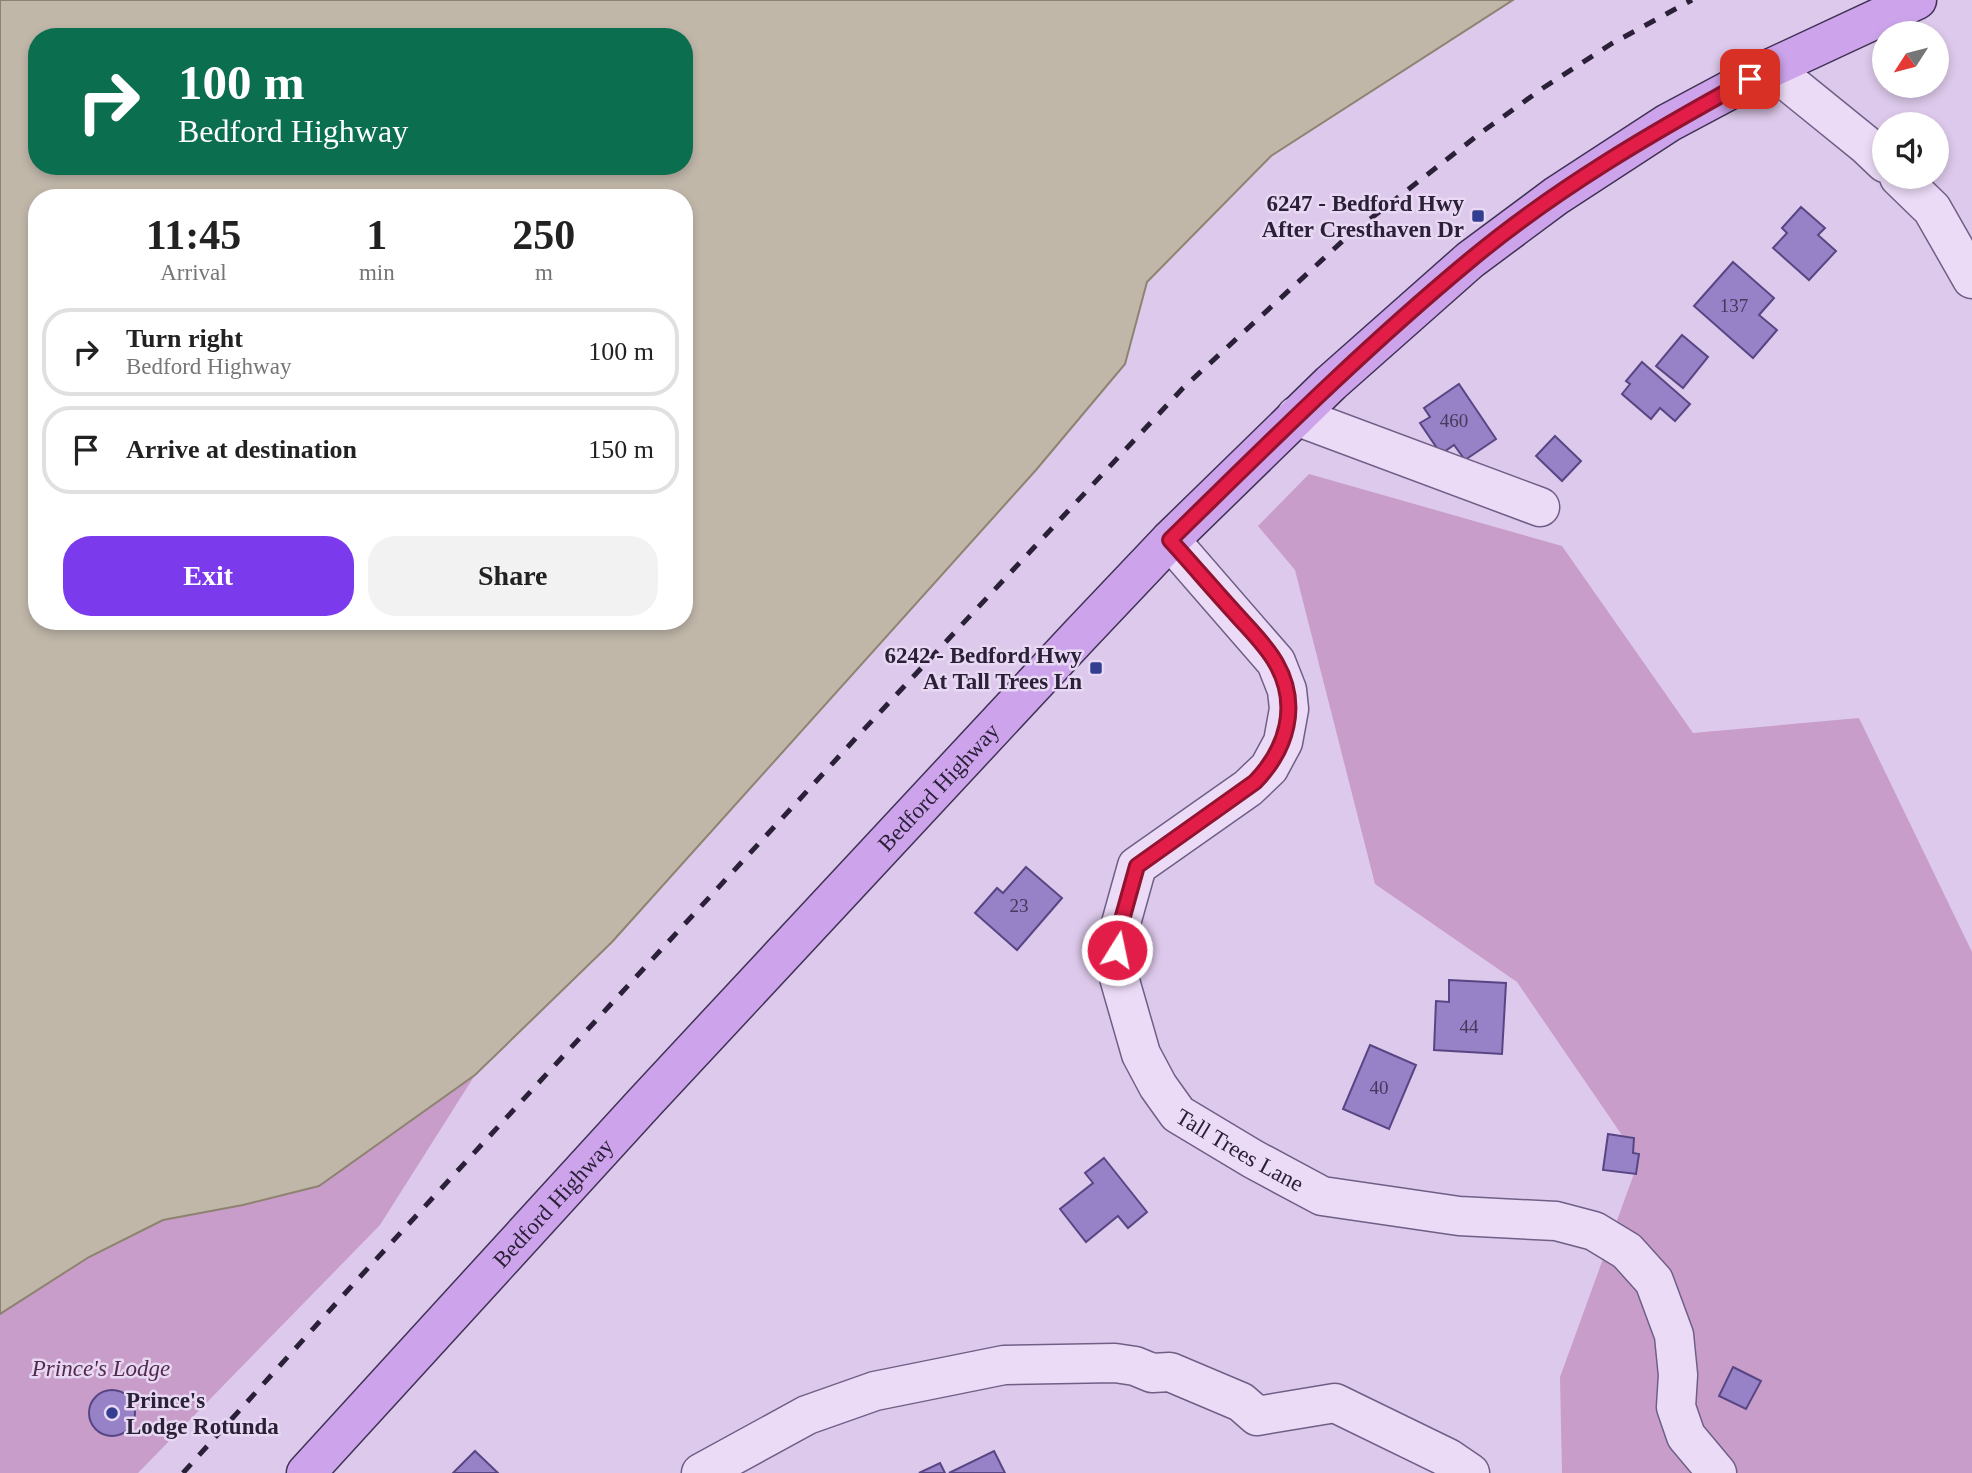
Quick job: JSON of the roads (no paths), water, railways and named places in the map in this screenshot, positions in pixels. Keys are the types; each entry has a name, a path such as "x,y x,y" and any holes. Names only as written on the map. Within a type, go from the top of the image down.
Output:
{"main road":[{"name":"Bedford Highway","path":"306,1473 646,1101 1170,540 1296,416 1470,260 1556,196 1668,123 1770,68 1917,0"}],"street":[{"path":"1770,68 1872,151"},
{"path":"1911,189 1931,209 1972,279"},
{"path":"1296,416 1540,507"},
{"name":"Tall Trees Lane","path":"1170,540 1276,662 1287,690 1289,719 1279,752 1269,768 1255,782 1137,866 1118,934 1116,967 1141,1054 1158,1086 1178,1114 1322,1196 1460,1216 1556,1222 1594,1231 1627,1251 1654,1281 1674,1335 1678,1375 1675,1407 1686,1436 1717,1473"},
{"path":"701,1473 807,1415 875,1391 1004,1365 1115,1363 1135,1366 1152,1373 1170,1372 1241,1402 1257,1416 1335,1403 1448,1458 1470,1473"}],"railway":[{"path":"183,1473 855,739 1183,388 1347,237 1482,132 1611,44 1692,0"}],"place":[{"name":"6247 - Bedford Hwy After Cresthaven Dr","path":"1478,216"},
{"name":"6242 - Bedford Hwy At Tall Trees Ln","path":"1096,668"},
{"name":"Prince's Lodge Rotunda","path":"112,1413"}],"park label":[{"name":"Prince's Lodge","path":"101,1368"}]}
